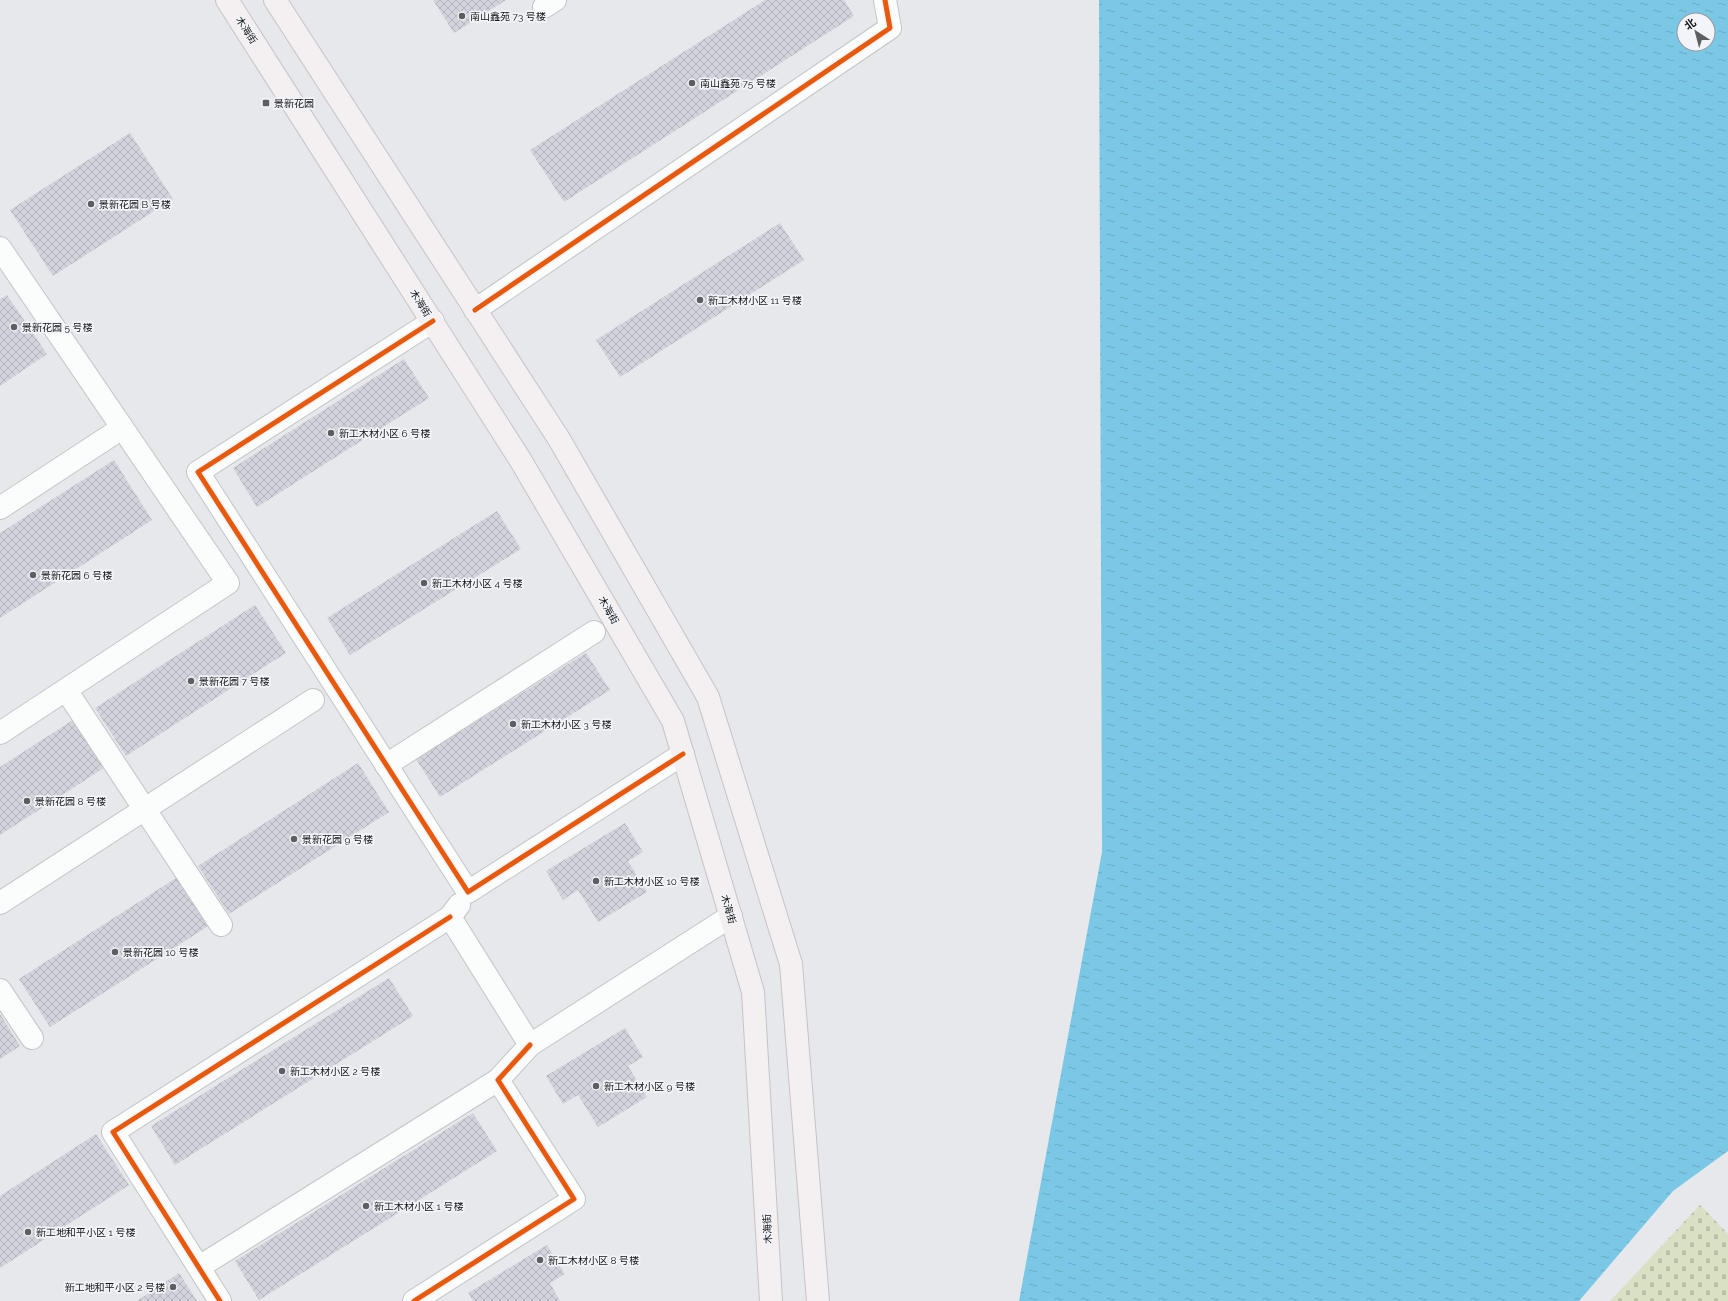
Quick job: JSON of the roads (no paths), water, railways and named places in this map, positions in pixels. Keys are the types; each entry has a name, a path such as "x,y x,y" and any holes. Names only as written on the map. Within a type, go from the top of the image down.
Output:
{"main road":[{"name":"木海街","path":"227,0 521,461 673,721 753,992 771,1301"},
{"path":"275,0 558,439 708,697 790,964 818,1301"}],"street":[{"path":"475,310 890,28 885,0"},
{"path":"0,733 228,583 3,258"},
{"path":"433,322 198,472 468,892"},
{"path":"0,508 122,428"},
{"path":"386,765 594,632"},
{"path":"66,690 221,925"},
{"path":"0,903 313,700"},
{"path":"220,1301 113,1132 450,917 468,892 683,754"},
{"path":"199,1267 498,1080 530,1045 731,916"},
{"path":"450,917 530,1045"},
{"path":"0,990 32,1038"},
{"path":"414,1301 574,1199 498,1080"}],"water":[{"path":"1099,0 1728,0 1728,1151 1673,1191 1579,1301 1019,1301 1102,852"}],"place":[{"name":"南山鑫苑 73 号楼","path":"462,16"},
{"name":"南山鑫苑 75 号楼","path":"692,83"},
{"name":"景新花园","path":"266,103"},
{"name":"景新花园 B 号楼","path":"91,204"},
{"name":"新工木材小区 11 号楼","path":"700,300"},
{"name":"景新花园 5 号楼","path":"14,327"},
{"name":"新工木材小区 6 号楼","path":"331,433"},
{"name":"景新花园 6 号楼","path":"33,575"},
{"name":"新工木材小区 4 号楼","path":"424,583"},
{"name":"景新花园 7 号楼","path":"191,681"},
{"name":"新工木材小区 3 号楼","path":"513,724"},
{"name":"景新花园 8 号楼","path":"27,801"},
{"name":"景新花园 9 号楼","path":"294,839"},
{"name":"新工木材小区 10 号楼","path":"596,881"},
{"name":"景新花园 10 号楼","path":"115,952"},
{"name":"新工木材小区 2 号楼","path":"282,1071"},
{"name":"新工木材小区 9 号楼","path":"596,1086"},
{"name":"新工木材小区 1 号楼","path":"366,1206"},
{"name":"新工地和平小区 1 号楼","path":"28,1232"},
{"name":"新工木材小区 8 号楼","path":"540,1260"},
{"name":"新工地和平小区 2 号楼","path":"173,1287"}]}
